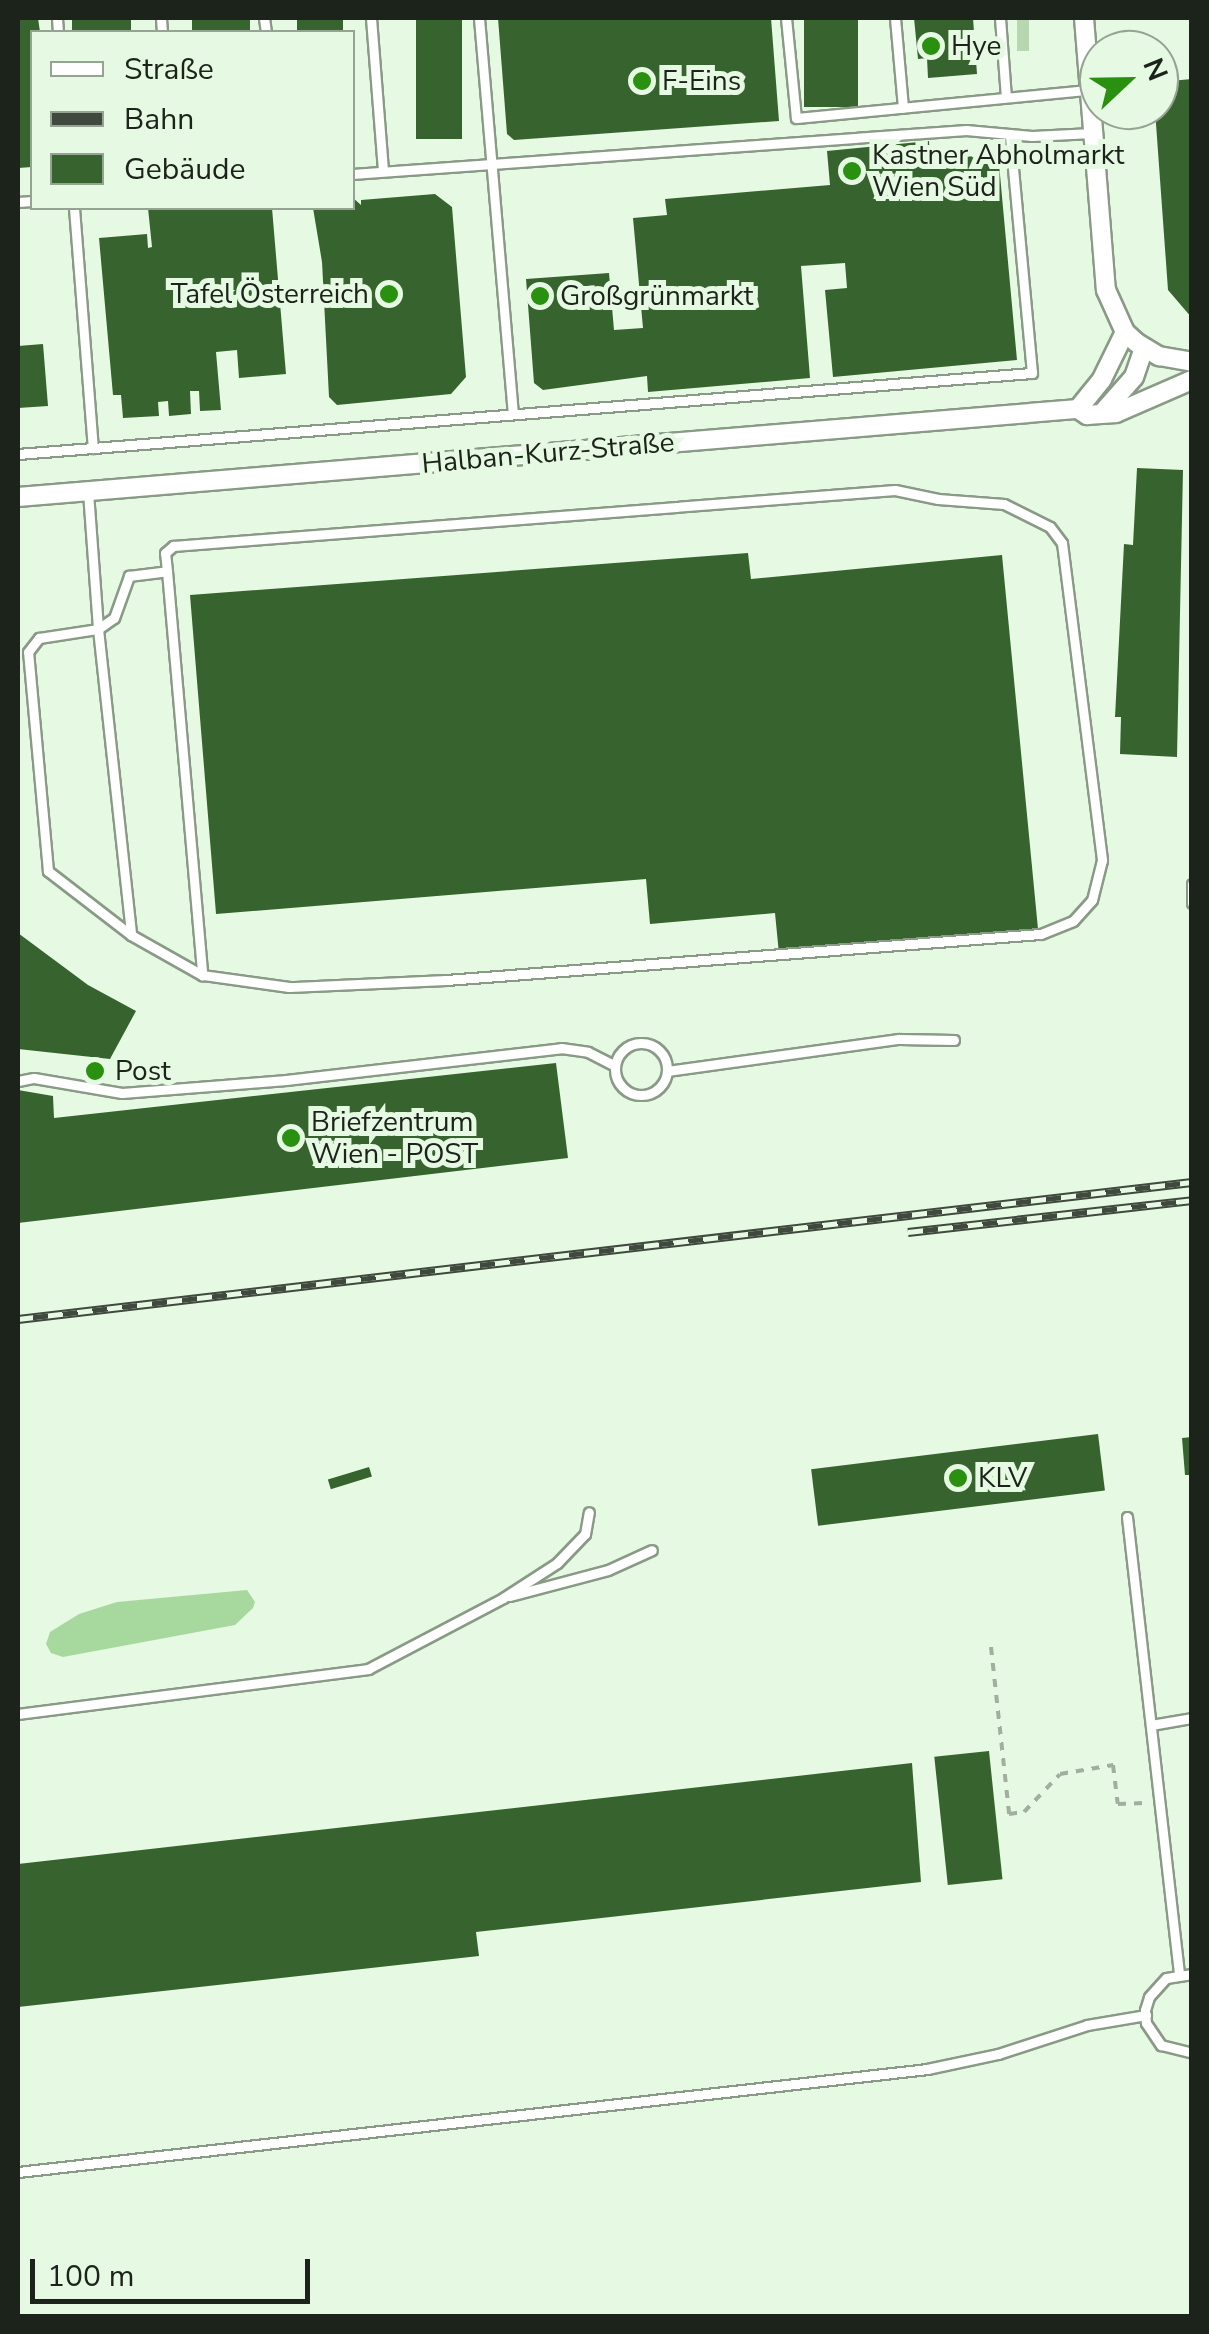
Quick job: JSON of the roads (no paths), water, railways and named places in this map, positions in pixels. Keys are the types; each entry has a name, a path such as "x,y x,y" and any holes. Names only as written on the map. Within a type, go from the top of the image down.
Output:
{"street":[{"path":"1092,132 1106,290 1126,332 1144,348 1192,362"},
{"path":"1078,408 1102,379 1126,332"},
{"path":"1104,411 1134,377 1144,348"},
{"name":"Halban-Kurz-Straße","path":"18,497 1078,408 1087,415 1104,411 1116,414 1192,380"}],"lane":[{"path":"370,18 383,171"},
{"path":"479,18 513,414"},
{"path":"786,18 796,118 1079,91"},
{"path":"895,18 903,108"},
{"path":"1000,18 1006,96"},
{"path":"355,174 966,130 1010,134 1092,132"},
{"path":"18,454 1032,374 1010,134"},
{"path":"74,210 93,448"},
{"path":"167,571 129,576 114,618 98,629 39,638 28,652 44,850 48,871 131,935 202,974 289,987 426,981 1040,934 1074,921 1092,900 1102,860 1062,543 1050,527 1004,504 938,500 895,490 173,546 165,553 167,571 202,974"},
{"path":"88,491 98,629 131,935"},
{"path":"1192,884 1192,903"},
{"path":"668,1071 899,1039 954,1040"},
{"path":"639,1042 656,1047 668,1071 661,1086 639,1095 618,1082 615,1066 623,1050 639,1042"},
{"path":"18,1081 34,1078 122,1093 286,1080 561,1048 588,1052 615,1066"},
{"path":"18,1714 368,1668 503,1598 575,1548 586,1534 589,1512"},
{"path":"1127,1517 1179,1974"},
{"path":"503,1598 608,1570 652,1550"},
{"path":"1151,1725 1192,1718"},
{"path":"1192,1974 1179,1974 1156,1986 1146,2016 1152,2036 1161,2046 1192,2053"},
{"path":"18,2172 928,2069 1004,2052 1087,2025 1146,2016"}],"railway":[{"path":"18,1319 1192,1182"},
{"path":"908,1232 1192,1200"}],"place":[{"name":"Hye","path":"931,46"},
{"name":"F-Eins","path":"642,81"},
{"name":"Kastner Abholmarkt Wien Süd","path":"852,171"},
{"name":"Tafel Österreich","path":"389,294"},
{"name":"Großgrünmarkt","path":"540,296"},
{"name":"Post","path":"95,1071"},
{"name":"Briefzentrum Wien - POST","path":"291,1138"},
{"name":"KLV","path":"958,1478"}]}
